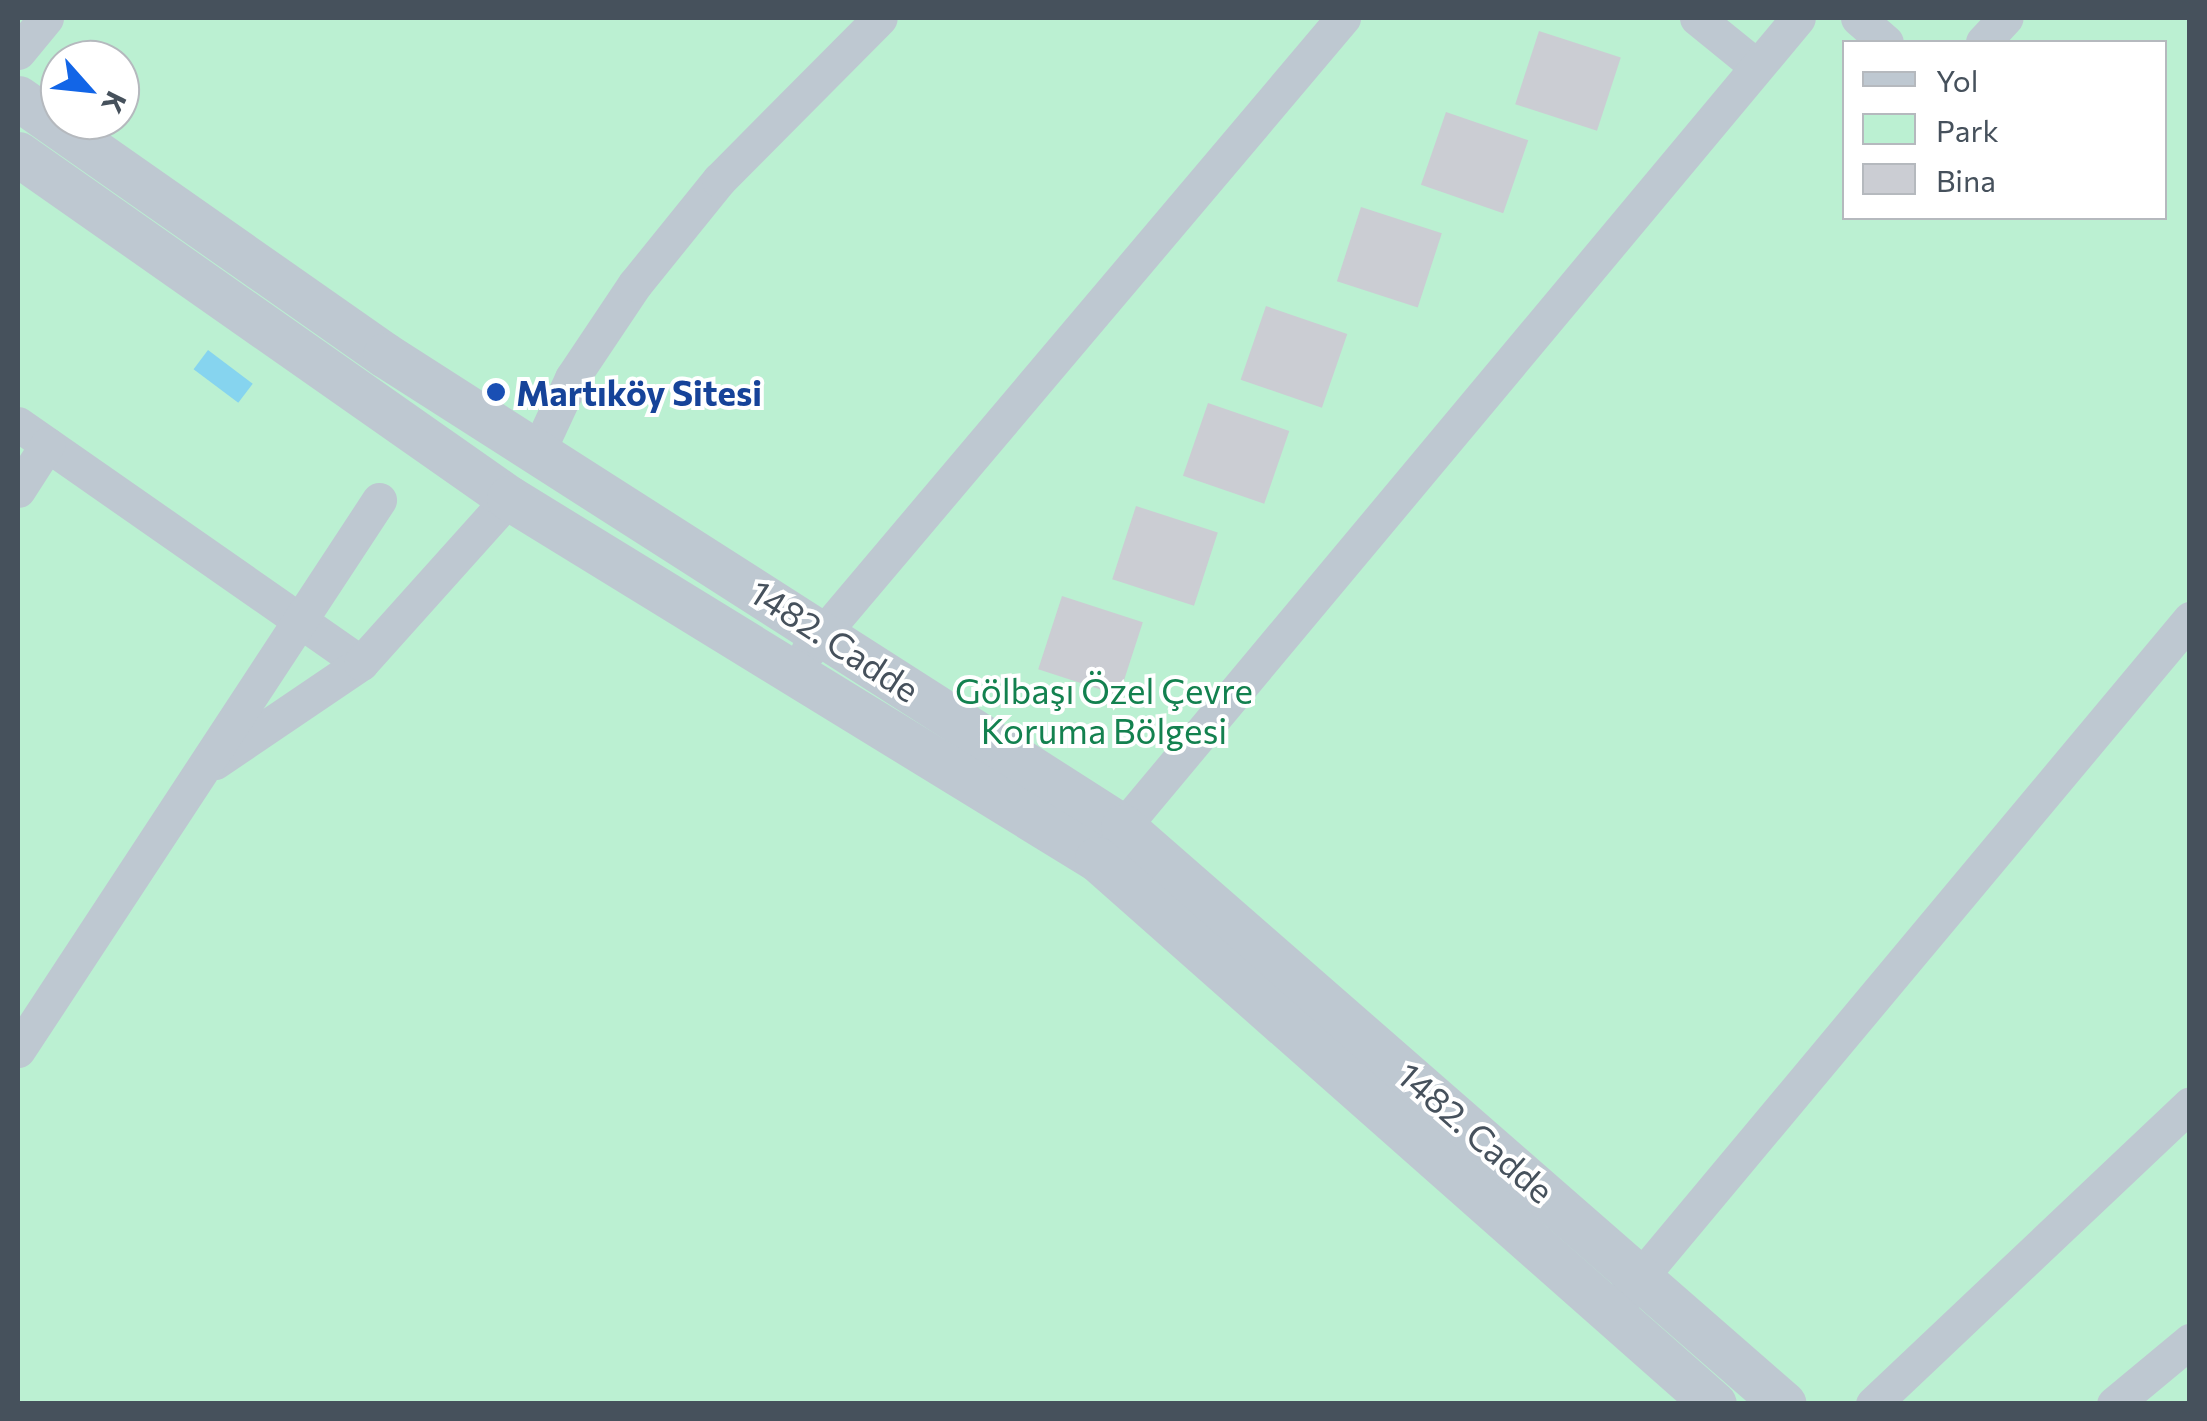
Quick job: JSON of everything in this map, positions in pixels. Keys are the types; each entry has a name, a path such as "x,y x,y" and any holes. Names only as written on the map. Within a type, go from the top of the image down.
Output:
{"street":[{"path":"18,52 46,18"},
{"path":"202,770 361,663 509,498 538,451 572,378 635,284 720,180 880,18"},
{"path":"794,668 1343,18"},
{"path":"1697,18 1756,66"},
{"path":"1110,843 1798,18"},
{"path":"1858,18 1884,40"},
{"path":"1985,40 2004,18"},
{"name":"1482. Cadde","path":"18,98 538,451 824,632 1110,843 1640,1276 1784,1404"},
{"name":"1482. Cadde","path":"18,154 509,498 794,668 1110,843 1610,1314 1714,1404"},
{"path":"18,424 361,663"},
{"path":"18,490 47,446"},
{"path":"18,1050 379,500"},
{"path":"1610,1314 2190,619"},
{"path":"1873,1404 2190,1104"},
{"path":"2114,1404 2190,1341"}],"green space":[{"name":"Gölbaşı Özel Çevre Koruma Bölgesi","path":"18,18 2189,18 2189,1403 18,1403"}],"water":[{"path":"208,350 253,384 238,403 194,369"}],"building":[{"path":"1539,31 1621,58 1597,131 1515,104"},
{"path":"1446,112 1528,140 1503,213 1421,185"},
{"path":"1361,207 1442,233 1418,307 1337,281"},
{"path":"1266,306 1347,334 1322,408 1241,380"},
{"path":"1208,403 1289,431 1264,504 1183,476"},
{"path":"1136,506 1218,533 1194,606 1112,579"},
{"path":"1062,596 1143,622 1119,695 1038,669"}],"place":[{"name":"Martıköy Sitesi","path":"496,392"}]}
